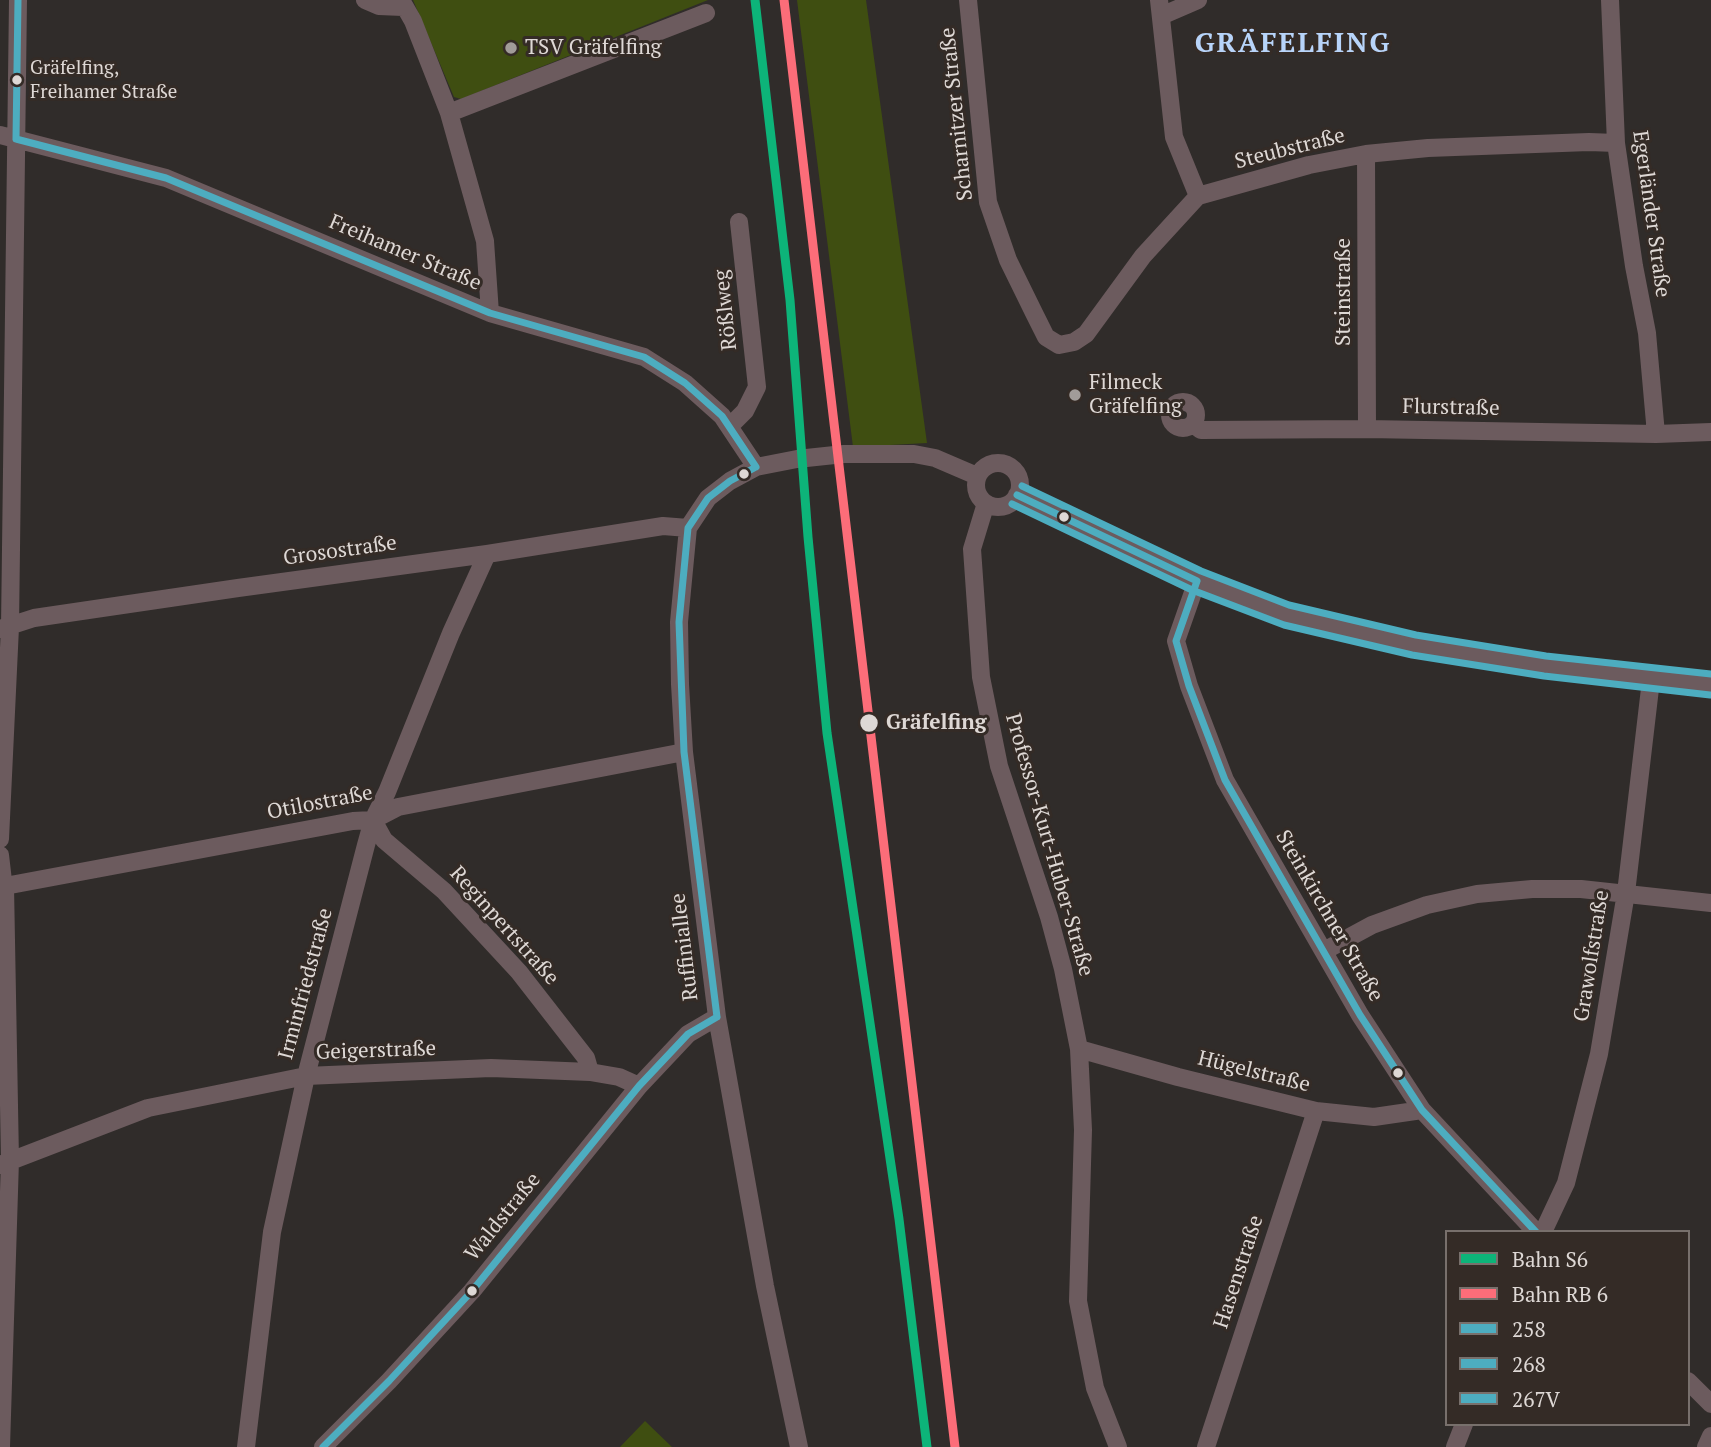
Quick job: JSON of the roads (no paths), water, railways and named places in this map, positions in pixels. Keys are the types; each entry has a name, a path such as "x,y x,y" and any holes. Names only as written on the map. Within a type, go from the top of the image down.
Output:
{"street":[{"path":"0,839 5,628 8,137 18,0"},
{"path":"365,0 379,6 402,3 413,21 449,113 485,241 490,313"},
{"name":"Scharnitzer Straße","path":"968,0 988,202 1008,260 1046,337 1059,345 1074,342 1086,334 1143,256 1198,196"},
{"path":"1198,0 1160,8 1174,137 1198,196"},
{"name":"Egerländer Straße","path":"1610,0 1616,143 1647,333 1656,434"},
{"path":"449,113 706,13"},
{"name":"Freihamer Straße","path":"8,137 166,178 490,313 643,357 685,383 730,426 756,467"},
{"name":"Steubstraße","path":"1198,196 1309,165 1366,154 1428,148 1616,143"},
{"name":"Steinstraße","path":"1366,154 1367,429"},
{"name":"Rößlweg","path":"730,426 745,411 757,387 739,222"},
{"name":"Flurstraße","path":"1193,424 1201,430 1367,429 1656,434 1711,432"},
{"name":"Ruffiniallee","path":"799,1447 765,1286 717,1017 684,752 679,622 688,528 708,498 730,481 756,467 796,459 844,453 914,454 935,458 978,476"},
{"path":"994,463 1008,465 1015,470 1019,478 1017,495 1007,505 992,506 986,503 977,491 981,470 994,463"},
{"path":"1017,495 1197,581 1286,615 1354,633 1466,654 1651,680 1711,685"},
{"name":"Professor-Kurt-Huber-Straße","path":"986,503 972,549 981,677 999,766 1049,917 1079,1049 1083,1130 1078,1301 1095,1388 1118,1447"},
{"name":"Grosostraße","path":"5,628 34,618 487,554 663,526 688,528"},
{"name":"Irminfriedstraße","path":"246,1447 272,1232 306,1076 373,820 487,554"},
{"name":"Steinkirchner Straße","path":"1197,581 1176,641 1189,686 1225,780 1360,1015 1422,1110 1534,1230"},
{"name":"Grawolfstraße","path":"1544,1230 1566,1183 1599,1054 1626,893 1651,680"},
{"name":"Otilostraße","path":"5,886 354,821 373,820 398,807 684,752"},
{"name":"Reginpertstraße","path":"373,820 384,840 444,891 519,972 586,1058 590,1072"},
{"path":"0,855 2,881 5,886 1,1447"},
{"path":"1324,951 1383,921 1427,905 1477,894 1532,889 1626,893 1711,903"},
{"name":"Waldstraße","path":"323,1447 389,1381 472,1291 639,1086 688,1034 717,1017"},
{"name":"Hügelstraße","path":"1079,1049 1139,1067 1316,1111 1374,1117 1422,1110"},
{"name":"Geigerstraße","path":"5,1162 148,1108 306,1076 491,1068 590,1072 619,1077 639,1086"},
{"name":"Hasenstraße","path":"1206,1447 1316,1111"},
{"path":"1690,1383 1711,1404"},
{"path":"1455,1447 1463,1426"},
{"path":"1706,1447 1711,1436"}],"rail line":[{"name":"S6","path":"755,0 790,300 808,537 827,733 899,1219 927,1447"}],"place":[{"name":"TSV Gräfelfing","path":"511,48"},
{"name":"Gräfelfing, Freihamer Straße","path":"17,80"},
{"name":"Filmeck Gräfelfing","path":"1075,395"},
{"name":"Gräfelfing","path":"869,723"}],"district":[{"name":"GRÄFELFING","path":"1293,44"}]}
